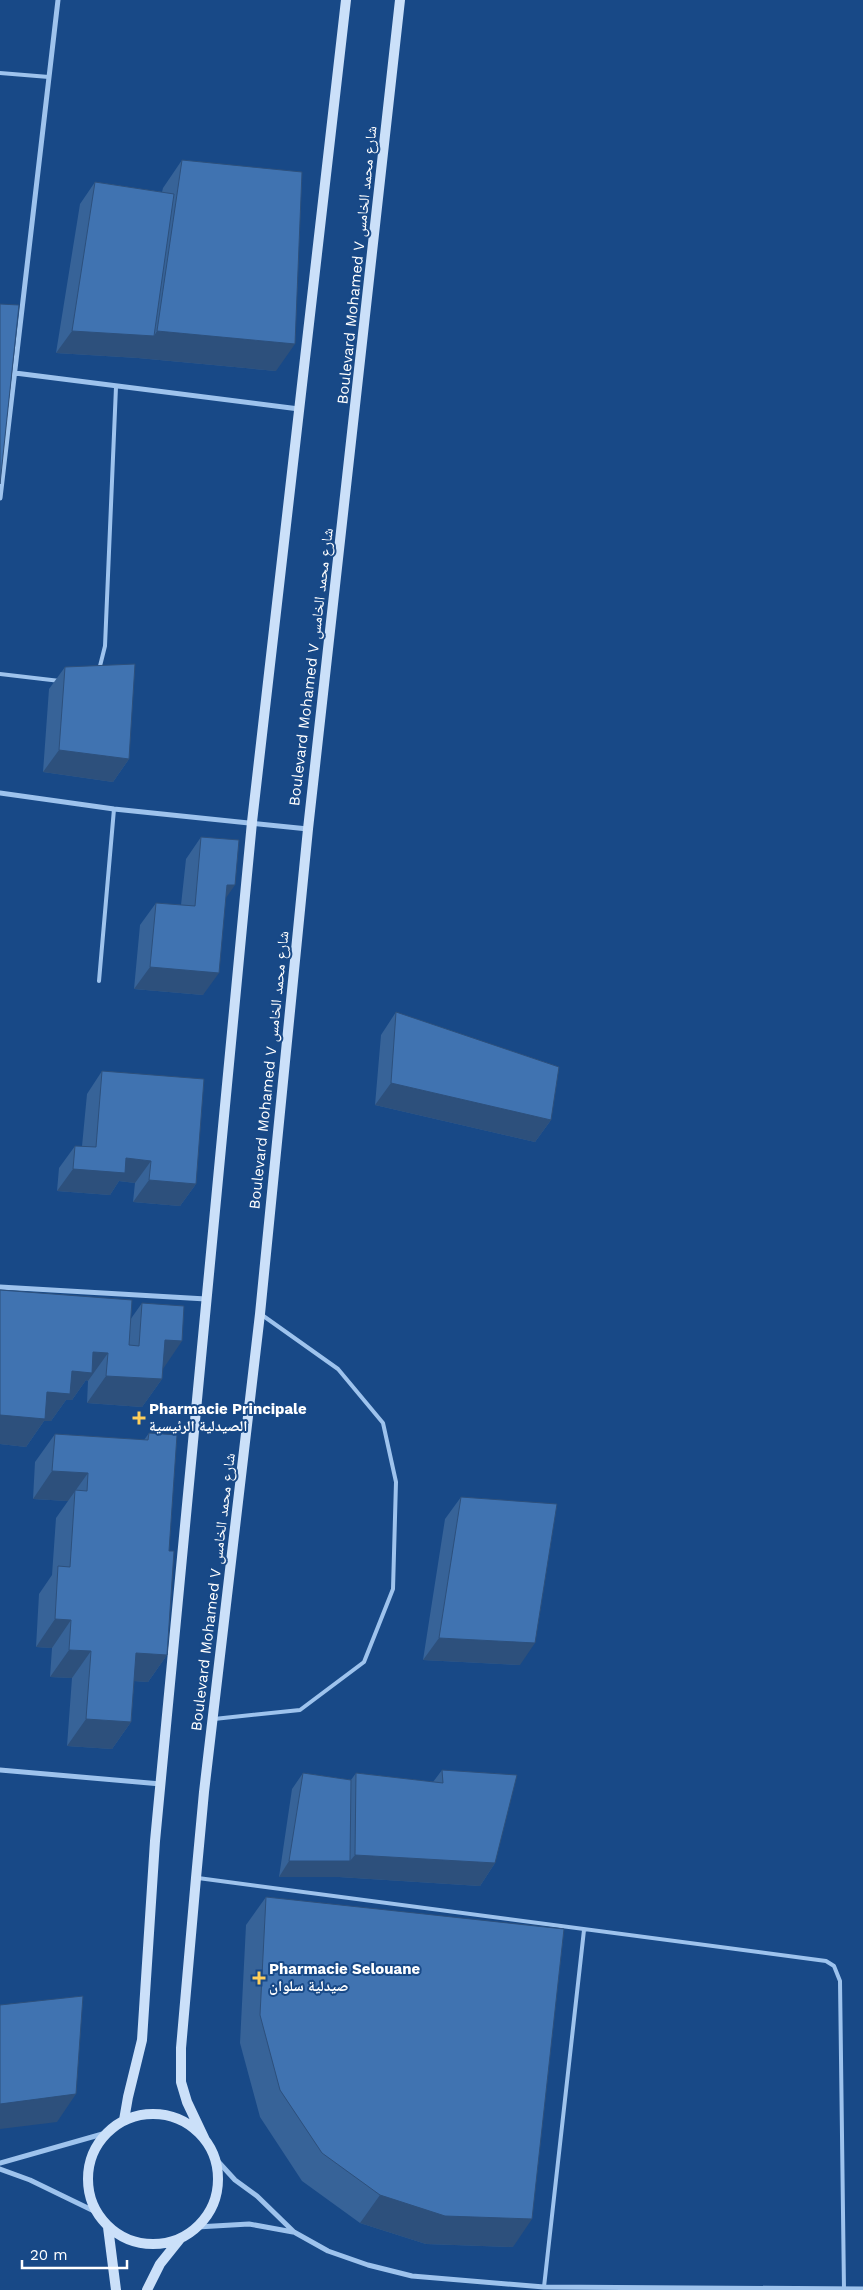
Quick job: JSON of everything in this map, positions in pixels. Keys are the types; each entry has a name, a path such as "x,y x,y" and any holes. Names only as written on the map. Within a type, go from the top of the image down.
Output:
{"street":[{"path":"0,498 58,0"},
{"name":"Boulevard Mohamed V شارع محمد الخامس","path":"124,2120 142,2040 161,1784 252,822 346,0"},
{"name":"Boulevard Mohamed V شارع محمد الخامس","path":"205,2140 187,2102 181,2082 181,2048 196,1878 260,1314 308,828 400,0"},
{"path":"14,323 20,324"},
{"path":"15,373 299,409"},
{"path":"0,793 114,809 308,828"},
{"path":"0,1286 206,1299"},
{"path":"0,1770 161,1784"},
{"path":"214,2157 218,2176 216,2195 209,2212 197,2227 180,2238 162,2244 142,2244 124,2238 108,2227 96,2212 88,2192 88,2171 94,2151 106,2134 124,2120 146,2114 168,2115 189,2124 205,2140 214,2157 236,2180 257,2196 294,2232 328,2250 368,2265 412,2276 544,2288 863,2289"},
{"path":"0,2164 106,2134"},
{"path":"0,2169 30,2180 96,2212"},
{"path":"197,2227 249,2224 294,2232"},
{"path":"108,2227 116,2290"},
{"path":"147,2290 160,2264 180,2238"}],"lane":[{"path":"0,73 49,78"},
{"path":"94,675 100,669 105,646 116,387"},
{"path":"0,674 64,682"},
{"path":"100,981 114,809"},
{"path":"214,1719 300,1710 364,1662 393,1588 396,1482 382,1422 338,1369 260,1314"},
{"path":"196,1878 826,1961 834,1966 840,1981 844,2288"},
{"path":"544,2288 584,1930"}],"building":[{"path":"182,160 302,172 295,344 157,331"},
{"path":"95,182 174,194 154,336 72,331"},
{"path":"0,304 19,305 0,484"},
{"path":"135,664 129,759 59,750 65,667"},
{"path":"201,837 239,840 235,885 227,885 219,973 150,967 156,903 195,906"},
{"path":"396,1012 559,1067 551,1120 391,1083"},
{"path":"102,1071 204,1079 196,1184 149,1180 151,1161 126,1158 125,1173 73,1169 75,1146 96,1147"},
{"path":"0,1290 132,1300 129,1345 139,1346 142,1303 184,1306 182,1341 165,1340 162,1379 106,1376 108,1353 93,1352 92,1373 72,1371 70,1394 47,1392 45,1419 0,1415"},
{"path":"149,1433 177,1435 169,1551 174,1551 167,1655 136,1653 131,1722 86,1719 91,1651 69,1650 71,1620 55,1619 58,1566 70,1567 75,1490 87,1491 88,1473 52,1471 55,1434 148,1440"},
{"path":"461,1497 557,1504 535,1643 439,1638"},
{"path":"442,1770 517,1775 495,1863 355,1855 356,1773 443,1783"},
{"path":"303,1773 351,1780 350,1861 289,1861"},
{"path":"266,1897 564,1929 532,2219 445,2216 380,2195 322,2153 280,2090 260,2015"},
{"path":"83,1996 76,2094 0,2104 0,2005"}],"place":[{"name":"Pharmacie Principale الصيدلية الرئيسية","path":"139,1418"},
{"name":"Pharmacie Selouane صيدلية سلوان","path":"259,1978"}]}
